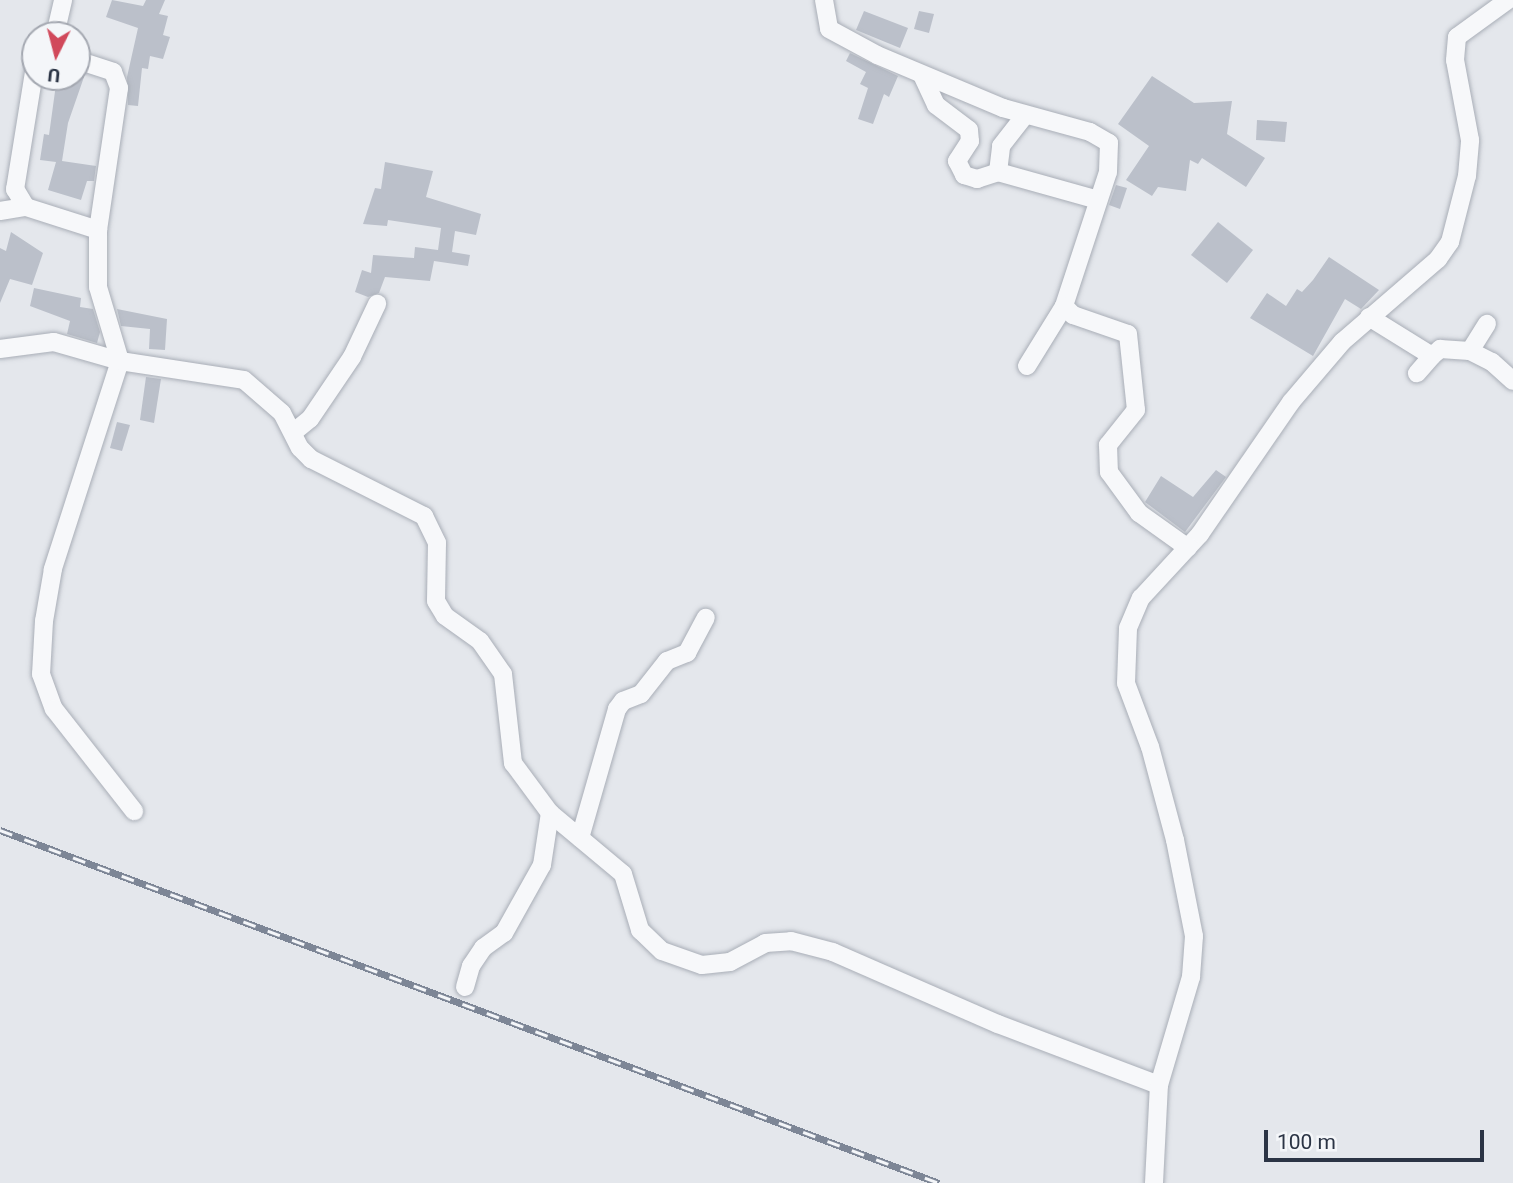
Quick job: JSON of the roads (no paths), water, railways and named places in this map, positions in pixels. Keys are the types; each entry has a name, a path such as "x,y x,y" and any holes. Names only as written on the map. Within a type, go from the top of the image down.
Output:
{"street":[{"path":"58,21 63,0"},
{"path":"824,0 829,29 922,75 1025,115 1090,132 1109,143 1108,172 1064,306 1027,366"},
{"path":"1154,1183 1159,1085 1191,977 1194,936 1164,800 1126,683 1128,628 1141,598 1188,548 1291,402 1369,317 1438,259 1450,242 1467,176 1470,141 1455,60 1457,37 1508,0"},
{"path":"91,65 113,72 120,89 98,230 98,287 120,361 53,569 44,621 41,674 54,709 134,811"},
{"path":"922,75 936,105 969,130 970,141 957,161 959,171 977,179 998,172 1098,200"},
{"path":"26,208 15,189 31,91"},
{"path":"998,172 1001,146 1025,115"},
{"path":"0,211 26,208 98,230"},
{"path":"295,431 310,419 352,357 377,303"},
{"path":"1064,306 1073,314 1128,334 1136,410 1108,445 1109,472 1139,513 1188,548"},
{"path":"1369,317 1432,356"},
{"path":"1470,351 1486,324"},
{"path":"0,349 54,342 120,361 222,377 258,390 295,431 300,449 311,459 424,516 437,544 436,601 444,616 480,641 503,674 513,763 550,813 623,874 633,914 648,941 682,960 702,965 730,962 749,948 791,941 833,951 998,1024 1159,1085"},
{"path":"1417,373 1440,349 1470,351 1492,362 1513,381"},
{"path":"580,838 617,709 623,701 641,694 667,660 687,653 706,618"},
{"path":"465,987 471,965 484,948 504,933 538,874 550,813"}],"railway":[{"path":"0,830 939,1183"}]}
